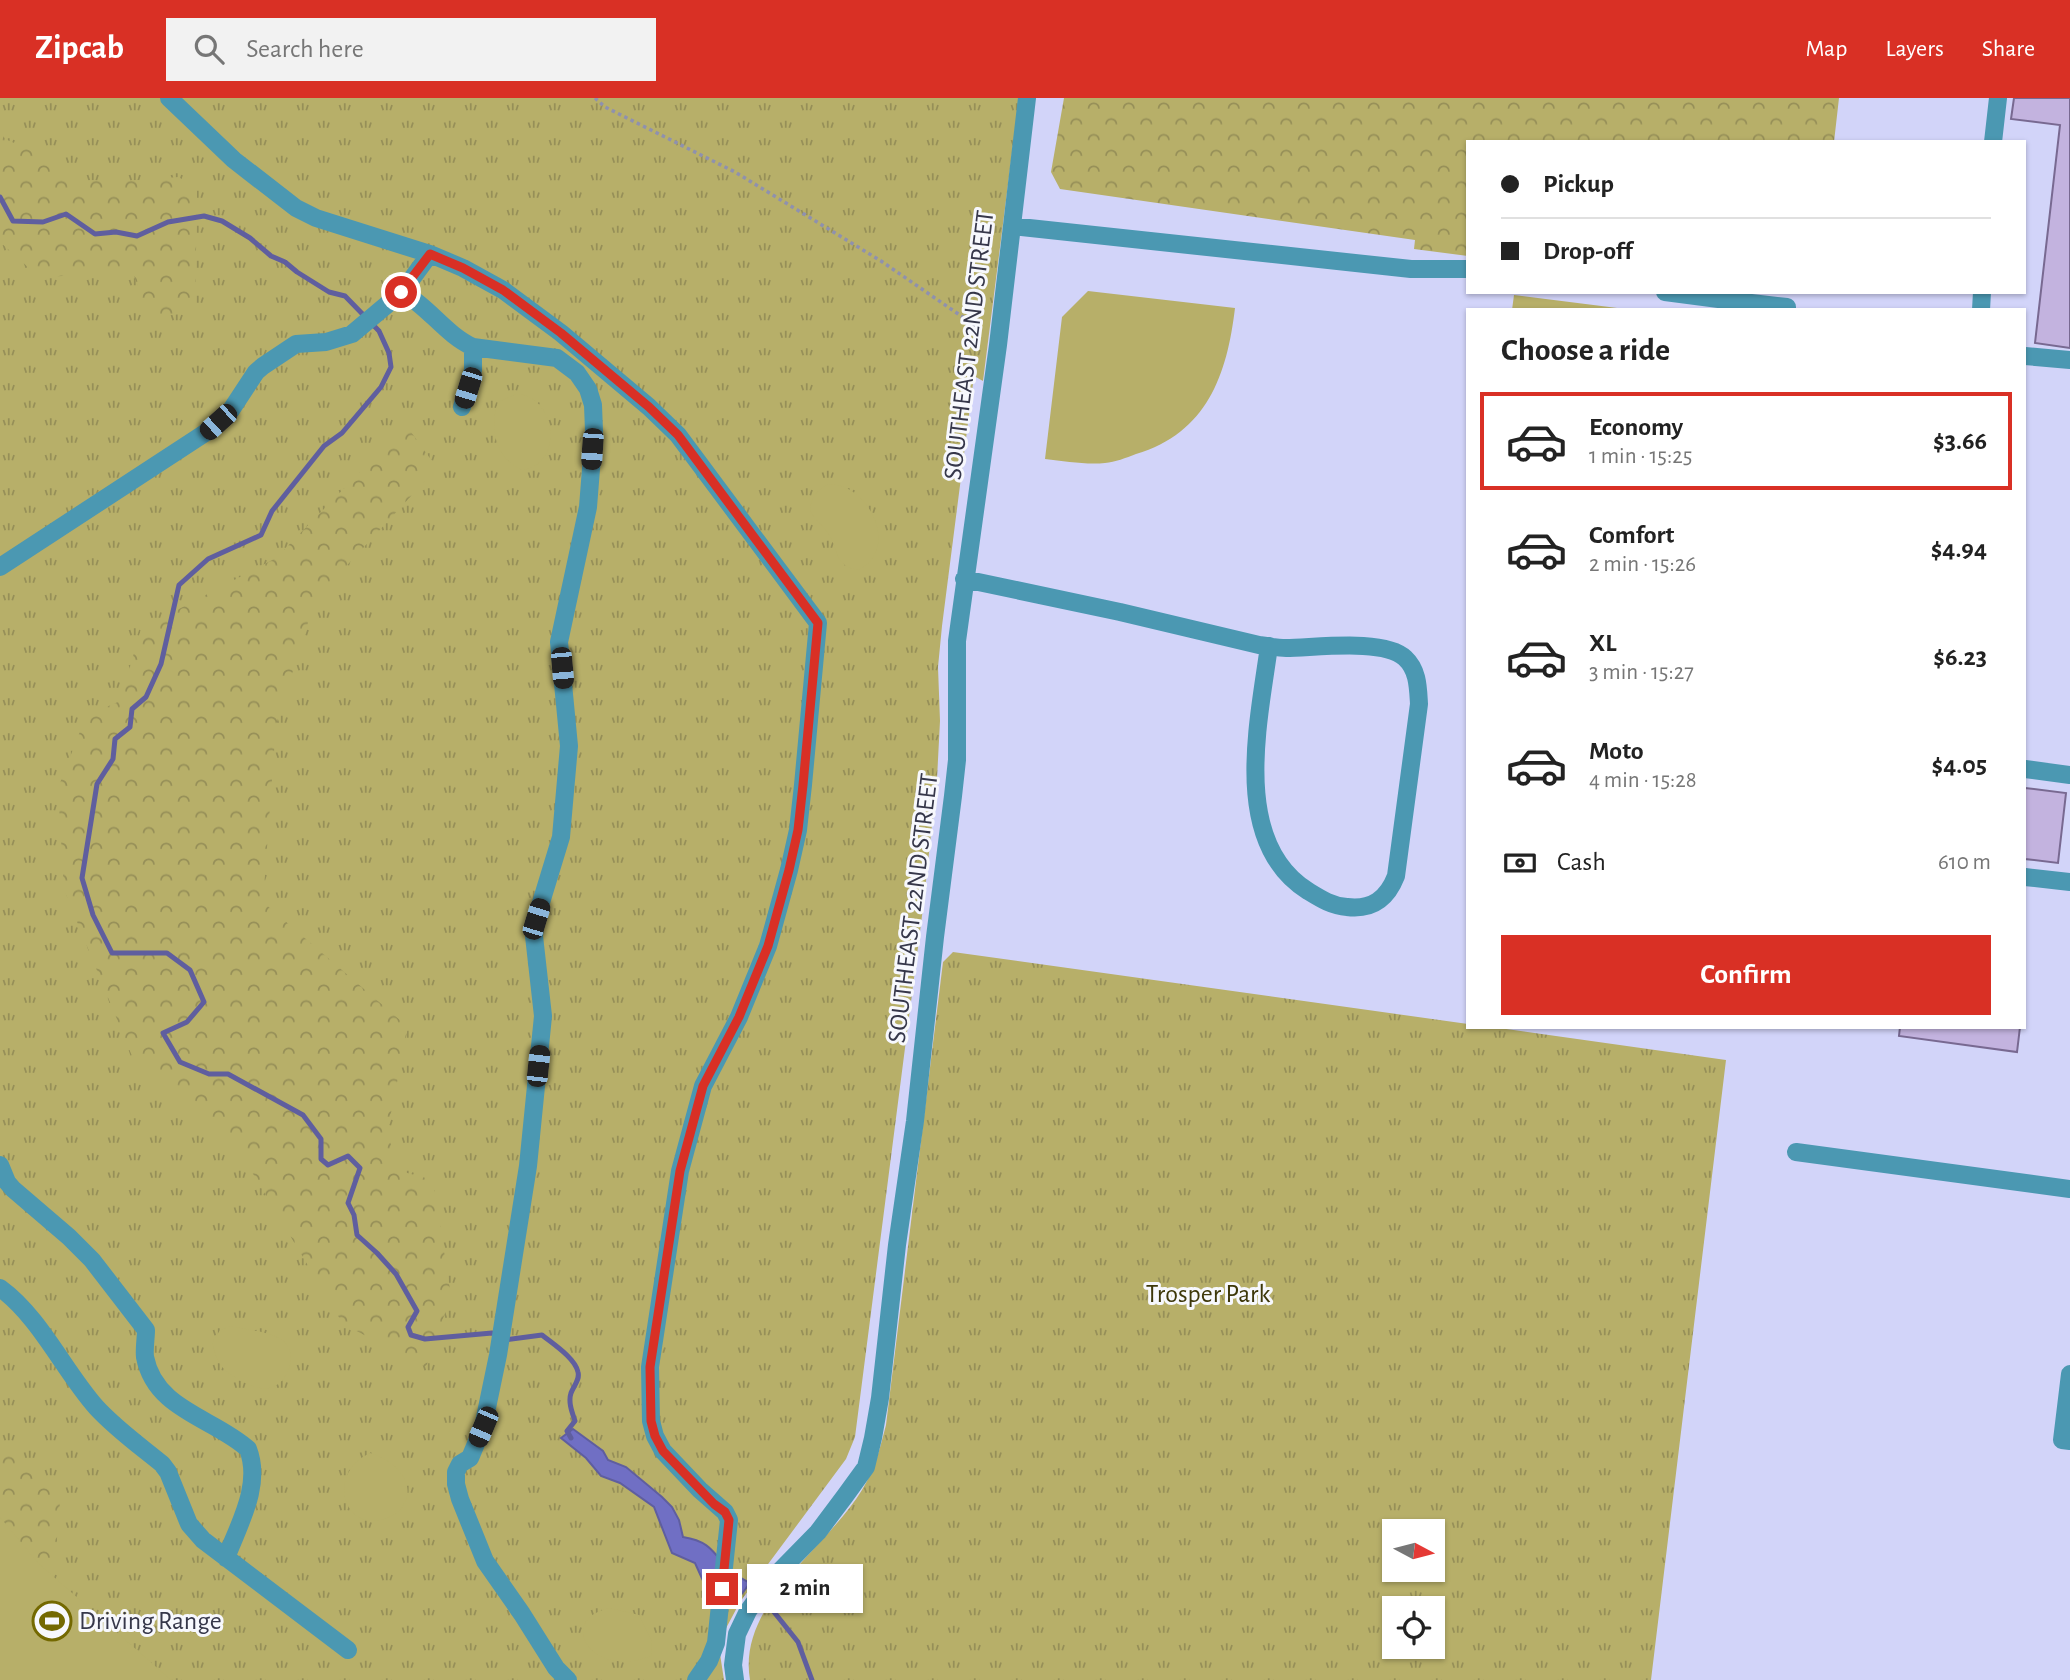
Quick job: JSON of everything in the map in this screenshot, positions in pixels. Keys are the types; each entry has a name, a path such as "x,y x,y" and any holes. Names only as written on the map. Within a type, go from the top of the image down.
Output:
{"street":[{"path":"169,98 234,160 296,208 316,218 430,254 463,268 503,290 561,333 678,435 818,623 798,830 789,870 763,958 739,1017 703,1086 677,1184 650,1367 651,1421 655,1436 663,1451 725,1512 729,1520 716,1643 709,1661 696,1680"},
{"name":"SOUTHEAST 22ND STREET","path":"735,1680 733,1665 737,1634 748,1611 771,1580 818,1532 866,1467 873,1438 915,1121 957,760 957,641 964,579 998,345 1027,98"},
{"path":"1993,140 1998,98"},
{"path":"1012,226 1411,269 1466,269"},
{"path":"0,567 205,433 231,410 256,372 284,350 296,344 326,342 352,334 401,292 430,254"},
{"path":"401,292 418,301 462,342 473,347 556,358 577,373 588,389 593,405 594,431 587,508 559,642 569,746 561,837 536,919 534,936 543,1016 528,1166 506,1311 483,1427 470,1458 460,1464 456,1472 456,1483 485,1561 556,1668 568,1680"},
{"path":"1662,294 1683,308"},
{"path":"1675,294 1733,305 1787,308"},
{"path":"462,407 473,370 473,347"},
{"path":"2026,356 2070,360"},
{"path":"964,579 1269,646 1386,649 1404,657 1417,676 1419,704 1396,876 1391,888 1373,906 1335,906 1306,890 1285,872 1266,838 1257,802 1256,737 1269,646"},
{"path":"2026,769 2070,775"},
{"path":"2026,877 2070,883"},
{"path":"1796,1152 2070,1189"},
{"path":"0,1165 13,1189 92,1260 146,1329 145,1355 153,1377 163,1393 175,1404 248,1449 253,1459 253,1483 226,1558"},
{"path":"0,1288 34,1324 96,1407 162,1464 168,1472 189,1524 203,1540 348,1650"},
{"path":"2066,1441 2070,1374"}],"path":[{"path":"595,98 605,107 735,172 881,261 982,330 998,345"}],"green space":[{"path":"0,98 1019,98 983,381 974,376 942,626 938,667 940,721 937,779 855,1437 846,1459 740,1602 724,1632 720,1654 724,1680 0,1680"},
{"path":"1064,98 1839,98 1834,140 1466,140 1466,256 1414,249 1415,240 1060,189 1051,172"},
{"path":"0,130 5,139 42,155 73,180 126,181 179,177 197,191 195,313 149,317 133,273 39,277 0,242"},
{"path":"1088,291 1235,308 1226,356 1209,398 1196,416 1180,432 1160,444 1113,462 1083,463 1045,459 1062,317"},
{"path":"1514,295 1617,308 1512,308"},
{"path":"516,394 529,397 540,405 547,416 550,430 550,443 545,456 536,465 522,470 513,465 500,450 494,422 498,402"},
{"path":"406,425 437,468 315,600 276,725 263,902 408,1027 387,1133 400,1171 433,1180 451,1296 426,1367 343,1324 240,1152 132,1056 64,890 58,788 86,716 120,701 141,629 276,558"},
{"path":"829,484 856,494 875,519 877,548 871,560 858,570 844,565 828,533 810,511 815,495"},
{"name":"Trosper Park","path":"953,952 1466,1024 1466,1029 1506,1029 1726,1060 1651,1680 750,1680 750,1652 757,1626 770,1601 847,1512 867,1482 882,1442 943,962"},
{"path":"231,1326 268,1334 285,1343 291,1356 290,1364 279,1383 267,1388 253,1386 223,1368 212,1343 220,1330"},
{"path":"0,1443 61,1490 53,1587 0,1579"},
{"path":"370,1453 392,1464 407,1484 406,1500 401,1508 397,1513 380,1520 365,1520 354,1514 347,1503 344,1490 347,1476 355,1463"},
{"name":"Driving Range","path":"0,1517 38,1563 171,1680 0,1680"},
{"path":"610,1608 639,1615 652,1641 651,1656 630,1661 611,1660 597,1654 587,1645 583,1634 585,1624 594,1614"}],"shaded area":[{"path":"573,1429 603,1451 608,1460 626,1467 662,1497 679,1520 683,1537 704,1544 729,1570 750,1583 734,1604 705,1585 695,1563 672,1553 654,1507 620,1483 601,1476 586,1458 561,1438"}],"building":[{"path":"2014,98 2070,98 2070,348 2035,343 2060,125 2011,119"},
{"path":"2026,788 2066,793 2058,863 2026,859"},
{"path":"1900,1029 2020,1029 2017,1052 1899,1036"}],"waterway":[{"path":"0,197 13,221 43,222 66,214 95,234 116,232 137,236 168,222 204,216 222,221 329,292 345,296 379,331 389,353 391,367 381,387 342,433 324,446 272,511 261,535 208,559 179,585 161,664 146,697 132,709 130,727 115,739 113,759 97,784 82,878 93,915 112,953 167,953 190,970 204,1002 187,1022 163,1033 180,1062 209,1074 228,1074 303,1115 321,1139 321,1159 328,1165 348,1156 360,1168 348,1203 354,1215 357,1235 396,1274 417,1311 408,1327 411,1335 425,1339 492,1333 505,1340 542,1335 568,1357 578,1372 570,1396 575,1421 567,1431 571,1438"},
{"path":"774,1612 798,1642 812,1680"}],"place":[{"name":"Driving Range","path":"52,1621"}],"route":[{"path":"401,292 430,254 503,290 561,333 678,435 818,623 798,830 789,870 768,946 739,1017 703,1086 680,1171 670,1223 665,1281 650,1367 651,1421 655,1436 663,1451 725,1512 729,1520 722,1589"}]}
